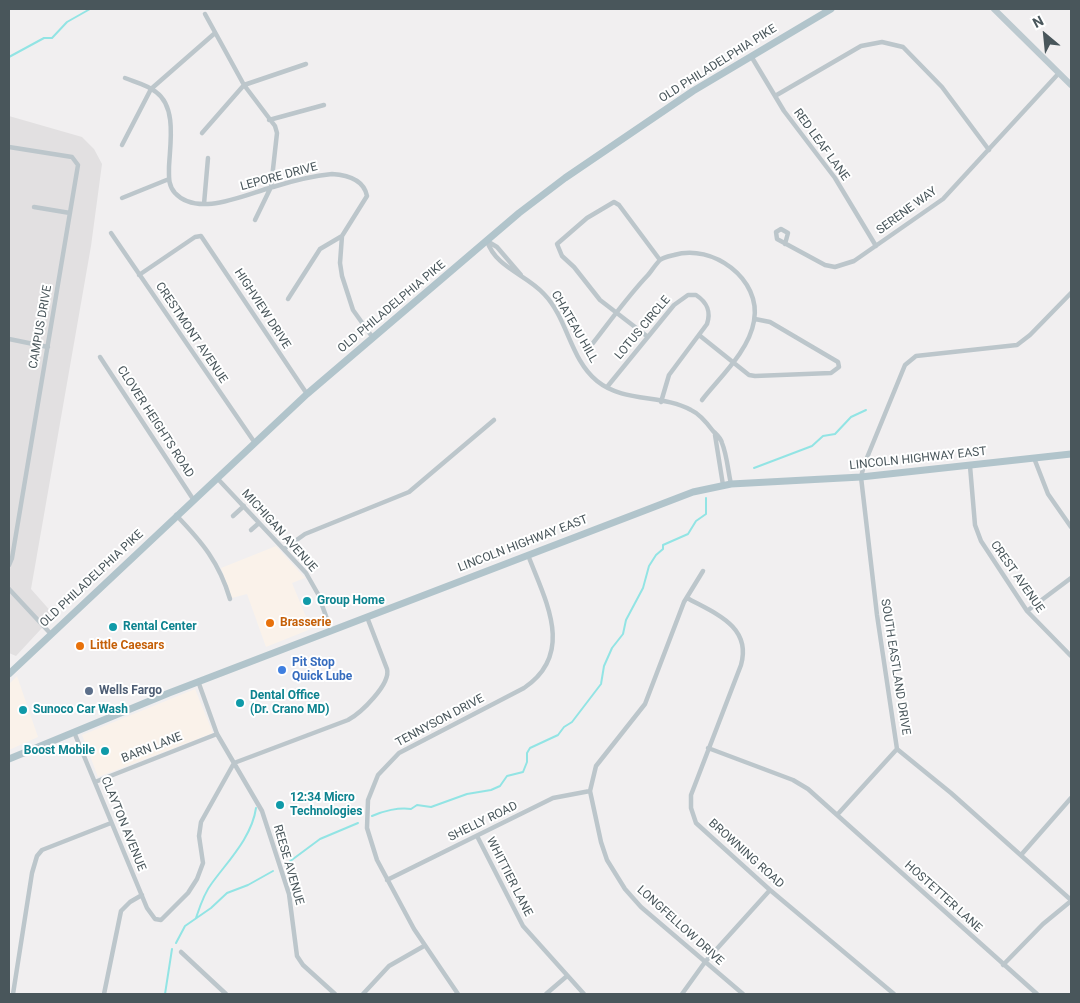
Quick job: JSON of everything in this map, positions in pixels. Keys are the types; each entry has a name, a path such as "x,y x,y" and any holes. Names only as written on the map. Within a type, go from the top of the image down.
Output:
{"main road":[{"name":"OLD PHILADELPHIA PIKE","path":"9,674 50,633 307,394 518,213 573,172 694,91 830,9"},
{"path":"994,9 1071,85"},
{"name":"LINCOLN HIGHWAY EAST","path":"9,759 198,681 670,499 727,484 861,477 1071,454"}],"street":[{"path":"205,14 244,85 277,133 271,187 255,220"},
{"path":"122,145 151,89 215,33"},
{"path":"775,96 861,46 871,42 892,43 903,48 942,87 989,150"},
{"name":"RED LEAF LANE","path":"751,56 792,122 825,164 876,246"},
{"path":"202,133 244,85 306,64"},
{"name":"SERENE WAY","path":"784,244 811,259 835,267 854,261 943,199 1059,73"},
{"path":"122,198 169,179 168,110 164,99 151,89 125,78"},
{"path":"269,120 324,105"},
{"name":"CAMPUS DRIVE","path":"9,147 68,156 76,160 77,171 12,558 9,566"},
{"path":"204,204 208,158"},
{"name":"LEPORE DRIVE","path":"169,179 171,187 182,199 204,204 229,201 271,187 332,174 342,175 358,182 364,188 367,196 342,236"},
{"path":"648,337 600,300 574,267 562,256 558,244 587,218 614,202 623,210 660,260"},
{"path":"34,207 70,214"},
{"name":"CRESTMONT AVENUE","path":"111,233 255,442"},
{"name":"HIGHVIEW DRIVE","path":"139,275 199,236 204,238 307,394"},
{"path":"288,299 320,248 342,236"},
{"path":"342,236 341,269 347,292 353,310 373,338"},
{"name":"CHATEAU HILL","path":"487,241 491,253 512,271 543,292 550,301 589,373 607,387 635,397 692,410 722,442 727,484"},
{"name":"CHATEAU HILL","path":"487,241 497,247 522,276"},
{"path":"593,343 660,260 691,251 717,257 738,274 746,284 755,311 755,319 751,333 702,400"},
{"path":"861,477 880,424 908,360 916,356 1017,345 1024,341 1071,294"},
{"name":"LOTUS CIRCLE","path":"607,387 674,304 688,295 696,295 707,306 710,316 699,335 669,375 661,402"},
{"path":"699,335 749,375 762,378 831,373 839,368 838,362 770,322 755,319"},
{"path":"9,339 48,346"},
{"name":"CLOVER HEIGHTS ROAD","path":"100,356 193,499"},
{"path":"284,549 305,534 409,492 494,420"},
{"path":"715,434 727,484"},
{"path":"1034,458 1048,494 1071,526"},
{"name":"CREST AVENUE","path":"970,466 977,532 984,548 1027,611 1071,656"},
{"name":"MICHIGAN AVENUE","path":"217,477 313,583 331,630"},
{"name":"SOUTH EASTLAND DRIVE","path":"861,477 877,616 898,749 1021,855 1071,901"},
{"path":"233,516 244,506"},
{"path":"176,515 208,549 222,577 230,599"},
{"path":"251,530 259,523"},
{"name":"TENNYSON DRIVE","path":"458,994 424,946 387,880 370,839 367,819 369,794 382,769 396,755 524,688 539,675 554,645 554,634 551,617 528,555"},
{"name":"LONGFELLOW DRIVE","path":"703,570 687,598 645,704 596,766 590,792 601,842 608,860 625,889 641,907 743,994"},
{"path":"1027,611 1071,578"},
{"path":"9,589 50,633"},
{"name":"BROWNING ROAD","path":"687,598 731,622 738,632 744,651 741,665 691,795 692,815 702,830 894,994"},
{"path":"234,764 348,720 360,712 383,686 388,674 367,617"},
{"name":"REESE AVENUE","path":"198,681 217,734 258,802 268,828 288,894 297,956 303,965 335,994"},
{"name":"CLAYTON AVENUE","path":"74,732 142,895 152,917 158,920 175,907 197,880 203,863 199,836 201,822 234,764"},
{"name":"BARN LANE","path":"95,782 217,734"},
{"name":"HOSTETTER LANE","path":"708,748 793,780 817,796 1037,994"},
{"path":"837,814 898,749"},
{"name":"SHELLY ROAD","path":"387,880 553,798 590,792"},
{"path":"1021,855 1071,798"},
{"path":"14,994 32,873 37,856 48,847 111,823"},
{"name":"WHITTIER LANE","path":"477,836 523,926 584,994"},
{"path":"682,994 705,962 770,890"},
{"path":"104,994 121,911 130,902 142,895"},
{"path":"1003,965 1043,924 1071,901"},
{"path":"363,994 389,966 424,946"},
{"path":"181,952 226,994"},
{"path":"546,994 567,976"}],"shaded area":[{"path":"9,116 82,137 94,149 102,164 91,246 31,589 54,615 16,656 9,653"},
{"path":"276,546 305,578 292,583 311,629 266,647 247,594 232,598 221,568"},
{"path":"17,676 38,737 9,750 9,684"},
{"path":"195,689 213,733 98,777 82,735"}],"waterway":[{"path":"9,57 44,38 52,38 67,22 90,9"},
{"path":"754,468 812,446 823,436 835,434 851,417 866,410"},
{"path":"372,816 391,810 411,809 417,805 431,807 467,794 491,790 500,786 507,776 523,772 530,748 558,735 564,727 572,722 601,684 604,666 612,648 623,634 626,620 643,588 649,566 656,555 663,549 663,545 688,534 696,521 706,514 706,498"},
{"path":"196,918 209,887 245,839 254,819 256,808"},
{"path":"285,865 320,839 358,823"},
{"path":"176,943 185,926 211,908 227,893 248,885 273,871"},
{"path":"165,994 172,949"}],"place":[{"name":"Group Home","path":"307,601"},
{"name":"Brasserie","path":"270,623"},
{"name":"Rental Center","path":"113,627"},
{"name":"Little Caesars","path":"80,646"},
{"name":"Pit Stop Quick Lube","path":"282,670"},
{"name":"Wells Fargo","path":"89,691"},
{"name":"Dental Office (Dr. Crano MD)","path":"240,703"},
{"name":"Sunoco Car Wash","path":"23,710"},
{"name":"Boost Mobile","path":"105,751"},
{"name":"12:34 Micro Technologies","path":"280,805"}]}
